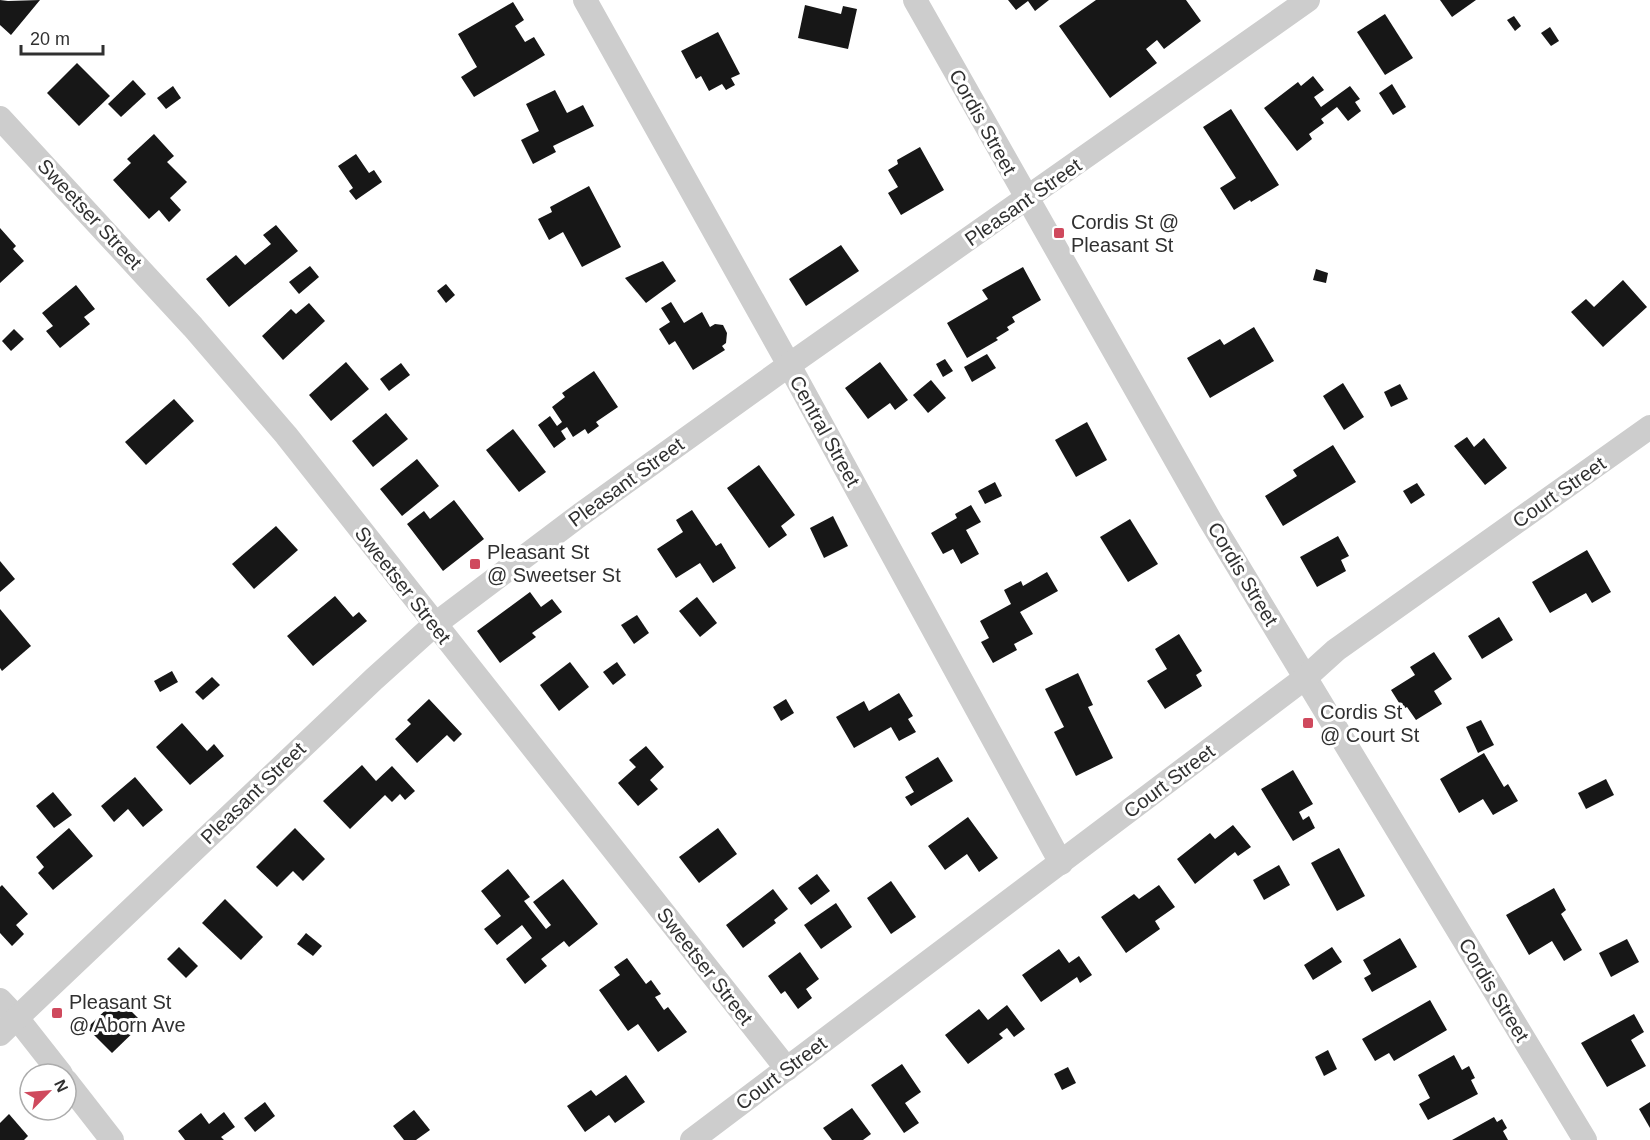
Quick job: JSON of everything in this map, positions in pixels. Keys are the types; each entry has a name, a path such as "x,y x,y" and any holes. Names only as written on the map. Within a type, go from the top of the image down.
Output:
{"street":[{"name":"Central Street","path":"585,0 789,365 1060,863"},
{"name":"Cordis Street","path":"915,0 1210,520 1586,1140"},
{"name":"Pleasant Street","path":"8,1026 374,679 434,625 580,515 789,365 1308,0"},
{"name":"Sweetser Street","path":"0,118 75,197 240,380 286,435 787,1069"},
{"name":"Court Street","path":"692,1140 1305,678 1340,647 1650,427"},
{"path":"0,1000 8,1026 48,1062"},
{"path":"78,1096 112,1140"}],"building":[{"path":"0,0 40,0 11,35 0,25"},
{"path":"1008,0 1049,0 1035,11 1028,1 1016,10"},
{"path":"1096,0 1186,0 1201,21 1164,49 1157,40 1146,49 1157,63 1110,98 1059,26"},
{"path":"1440,0 1476,0 1452,17"},
{"path":"513,2 524,20 515,26 525,42 534,37 545,55 474,97 461,77 477,67 458,34"},
{"path":"805,5 841,14 843,6 857,9 848,49 798,38"},
{"path":"1385,14 1413,58 1385,75 1357,32"},
{"path":"1514,16 1521,26 1515,31 1507,20"},
{"path":"1550,27 1559,41 1551,46 1541,33"},
{"path":"718,32 740,74 731,78 735,85 726,90 722,84 709,91 701,76 696,79 681,51"},
{"path":"77,63 110,96 79,126 47,93"},
{"path":"1313,76 1324,90 1314,97 1321,107 1350,86 1360,99 1355,102 1361,111 1348,121 1337,107 1321,119 1324,123 1309,134 1312,139 1297,151 1264,108 1298,82 1301,86"},
{"path":"133,80 146,94 121,117 108,104"},
{"path":"1392,84 1406,107 1393,115 1379,93"},
{"path":"173,86 181,98 166,109 157,98"},
{"path":"555,90 567,113 583,105 594,126 553,146 556,152 533,164 521,140 539,131 526,104"},
{"path":"1231,109 1279,185 1234,210 1220,188 1236,178 1203,127"},
{"path":"154,134 174,156 167,162 187,182 170,198 181,210 169,222 159,210 149,219 113,180 131,163 127,159"},
{"path":"920,147 944,190 901,215 888,193 898,187 888,170 898,164 897,160"},
{"path":"356,154 369,173 374,170 382,182 356,200 349,191 353,188 338,166"},
{"path":"589,186 621,247 582,267 563,232 549,240 538,219 552,212 550,207"},
{"path":"276,225 298,251 229,307 206,279 236,255 245,265 271,244 263,235"},
{"path":"0,228 16,246 13,249 24,261 0,283"},
{"path":"841,245 859,271 806,306 789,279"},
{"path":"663,261 676,281 646,303 625,278"},
{"path":"310,266 319,277 299,294 289,282"},
{"path":"1023,267 1041,300 1012,317 1015,322 1007,327 1009,330 996,338 998,340 967,358 947,323 988,299 982,290"},
{"path":"1316,269 1328,273 1326,283 1313,280"},
{"path":"1623,280 1647,307 1603,347 1571,312 1586,299 1594,307"},
{"path":"446,284 455,295 446,303 437,291"},
{"path":"76,285 95,309 84,317 90,324 60,348 46,331 53,326 42,313"},
{"path":"671,302 684,323 702,312 710,327 715,324 723,325 727,333 726,343 722,346 725,350 693,370 675,341 669,345 659,329 670,322 661,308"},
{"path":"309,303 325,321 283,360 262,336 291,309 296,314"},
{"path":"1254,327 1274,361 1210,398 1187,358 1220,339 1224,345"},
{"path":"14,329 24,339 11,351 2,341"},
{"path":"987,354 996,368 972,382 964,367"},
{"path":"945,359 953,371 943,377 936,364"},
{"path":"346,362 369,389 331,421 309,395"},
{"path":"880,362 908,400 895,410 890,403 868,419 845,388"},
{"path":"401,363 410,375 389,391 380,379"},
{"path":"594,371 618,407 596,422 599,426 588,434 585,429 573,437 567,427 561,431 566,439 554,448 538,425 550,416 557,426 562,422 552,407 565,397 562,393"},
{"path":"931,380 946,398 928,413 913,395"},
{"path":"1343,383 1364,417 1344,430 1323,396"},
{"path":"1400,384 1408,399 1391,407 1384,392"},
{"path":"174,399 194,421 146,465 125,442"},
{"path":"386,413 408,439 373,467 352,441"},
{"path":"1087,422 1107,460 1076,477 1055,440"},
{"path":"513,429 546,472 519,492 486,450"},
{"path":"1467,437 1474,447 1484,438 1507,468 1485,485 1454,446"},
{"path":"1333,445 1356,482 1283,526 1265,496 1297,476 1293,470"},
{"path":"417,459 439,486 402,516 380,489"},
{"path":"759,465 795,515 781,526 787,535 769,548 727,488"},
{"path":"995,482 1002,496 985,504 978,491"},
{"path":"1417,483 1425,495 1411,504 1403,491"},
{"path":"454,500 484,539 443,571 407,524 424,511 430,519"},
{"path":"971,505 981,522 966,530 979,554 961,564 953,549 943,554 931,533 957,518 955,514"},
{"path":"692,510 716,546 721,543 736,568 713,583 700,563 676,578 657,549 683,532 676,520"},
{"path":"833,516 848,546 824,558 810,528"},
{"path":"1130,519 1158,564 1128,582 1100,537"},
{"path":"276,526 298,550 254,589 232,564"},
{"path":"1338,536 1349,556 1341,560 1346,571 1317,587 1300,557"},
{"path":"1587,550 1611,592 1592,603 1586,593 1550,613 1532,582"},
{"path":"0,561 15,579 0,592"},
{"path":"1047,572 1058,591 1020,612 1033,634 1014,644 1017,650 993,663 981,642 989,638 980,621 1011,604 1004,590 1021,581 1023,586"},
{"path":"530,592 541,607 552,599 562,612 532,633 536,637 500,663 477,631"},
{"path":"335,596 353,617 359,612 367,621 313,666 287,636"},
{"path":"697,597 717,623 700,637 679,611"},
{"path":"0,609 31,646 2,671 0,668"},
{"path":"637,615 649,633 634,644 621,625"},
{"path":"1499,617 1513,640 1482,659 1468,636"},
{"path":"1179,634 1202,671 1196,675 1202,686 1165,709 1147,681 1167,669 1155,649"},
{"path":"1434,652 1452,679 1434,691 1442,704 1416,720 1407,707 1403,709 1391,690 1415,675 1410,667"},
{"path":"570,662 589,687 559,711 540,685"},
{"path":"617,662 626,675 613,685 603,672"},
{"path":"172,671 178,682 160,692 154,681"},
{"path":"1078,673 1093,705 1088,707 1113,758 1076,776 1054,732 1064,727 1045,689"},
{"path":"212,677 220,685 203,700 195,692"},
{"path":"899,693 913,716 908,719 916,732 899,741 891,727 854,748 836,717 864,701 869,711"},
{"path":"429,699 462,734 454,742 447,735 417,763 395,739 411,724 407,720"},
{"path":"786,699 794,713 781,721 773,707"},
{"path":"1481,720 1494,745 1478,753 1466,727"},
{"path":"182,723 207,751 214,744 224,756 190,785 156,747"},
{"path":"646,746 664,767 650,780 658,789 638,806 618,783 636,767 629,760"},
{"path":"1484,753 1504,787 1508,784 1518,801 1493,815 1483,799 1459,813 1440,779"},
{"path":"938,757 953,781 911,806 905,797 914,792 905,777"},
{"path":"362,765 376,781 392,766 415,791 405,800 400,794 392,802 385,795 350,829 323,801"},
{"path":"1293,770 1313,804 1299,812 1303,820 1309,816 1315,828 1293,841 1261,789"},
{"path":"135,777 163,810 143,827 128,809 114,822 101,806"},
{"path":"1606,779 1614,795 1586,809 1578,793"},
{"path":"53,792 72,815 54,828 36,806"},
{"path":"968,817 998,858 979,872 967,854 945,870 928,846"},
{"path":"1233,825 1251,847 1238,856 1235,852 1195,884 1177,859 1210,833 1215,839"},
{"path":"69,828 93,856 53,890 38,873 44,867 36,857"},
{"path":"295,828 325,859 303,881 293,871 277,887 256,867"},
{"path":"718,828 737,854 699,883 679,857"},
{"path":"1339,848 1365,896 1337,911 1311,863"},
{"path":"1279,865 1290,885 1264,900 1253,880"},
{"path":"508,869 530,897 524,901 546,929 551,925 533,902 563,879 598,924 569,947 564,941 541,959 547,966 525,984 506,959 532,938 522,925 497,945 484,929 501,916 481,891"},
{"path":"817,874 830,891 811,905 798,888"},
{"path":"891,881 916,917 891,934 867,898"},
{"path":"2,885 28,914 16,925 24,934 12,946 0,933 0,887"},
{"path":"1159,885 1175,907 1155,921 1160,929 1126,953 1101,917 1134,894 1139,899"},
{"path":"1554,888 1566,910 1561,914 1582,950 1564,961 1552,941 1529,955 1506,915"},
{"path":"773,889 788,909 774,920 776,923 743,948 726,925"},
{"path":"225,899 263,937 241,960 202,923"},
{"path":"836,903 852,927 821,949 804,925"},
{"path":"306,933 322,946 313,956 297,944"},
{"path":"1400,938 1417,967 1372,992 1364,978 1371,974 1363,960"},
{"path":"1627,939 1639,962 1611,977 1599,953"},
{"path":"179,947 198,966 186,978 167,959"},
{"path":"1332,947 1342,962 1313,980 1304,965"},
{"path":"1059,949 1069,963 1079,956 1092,975 1080,983 1077,977 1041,1002 1022,975"},
{"path":"800,952 819,979 806,989 812,998 798,1009 785,991 781,994 768,976"},
{"path":"627,958 646,984 651,980 661,994 655,997 664,1010 668,1007 687,1032 658,1052 638,1024 628,1031 599,990 620,975 614,967"},
{"path":"118,998 143,1023 112,1053 87,1028"},
{"path":"1430,1000 1447,1030 1394,1061 1389,1053 1375,1061 1362,1039"},
{"path":"1007,1005 1025,1029 1014,1037 1007,1028 999,1034 1003,1038 968,1064 945,1035 979,1009 988,1020"},
{"path":"1634,1014 1644,1032 1631,1040 1646,1066 1607,1087 1581,1043"},
{"path":"1328,1050 1337,1069 1324,1076 1315,1057"},
{"path":"1454,1055 1462,1070 1469,1066 1475,1078 1471,1080 1478,1094 1428,1120 1419,1104 1430,1098 1418,1075"},
{"path":"902,1064 921,1092 905,1103 919,1123 904,1133 871,1085"},
{"path":"1068,1067 1076,1083 1062,1090 1054,1074"},
{"path":"626,1075 645,1102 615,1123 609,1115 585,1132 567,1106 591,1090 596,1096"},
{"path":"265,1102 275,1116 255,1132 244,1118"},
{"path":"1650,1102 1650,1128 1639,1109"},
{"path":"852,1108 871,1134 863,1140 832,1140 823,1128"},
{"path":"414,1110 430,1130 416,1140 404,1140 393,1126"},
{"path":"224,1112 235,1127 221,1137 224,1140 185,1140 178,1131 201,1113 209,1124"},
{"path":"9,1114 28,1136 24,1140 0,1140 0,1123"},
{"path":"1494,1117 1497,1122 1502,1119 1507,1128 1503,1131 1508,1140 1452,1140"}],"place":[{"name":"Cordis St @ Pleasant St","path":"1059,233"},
{"name":"Pleasant St @ Sweetser St","path":"475,564"},
{"name":"Cordis St @ Court St","path":"1308,723"},
{"name":"Pleasant St @ Aborn Ave","path":"57,1013"}]}
